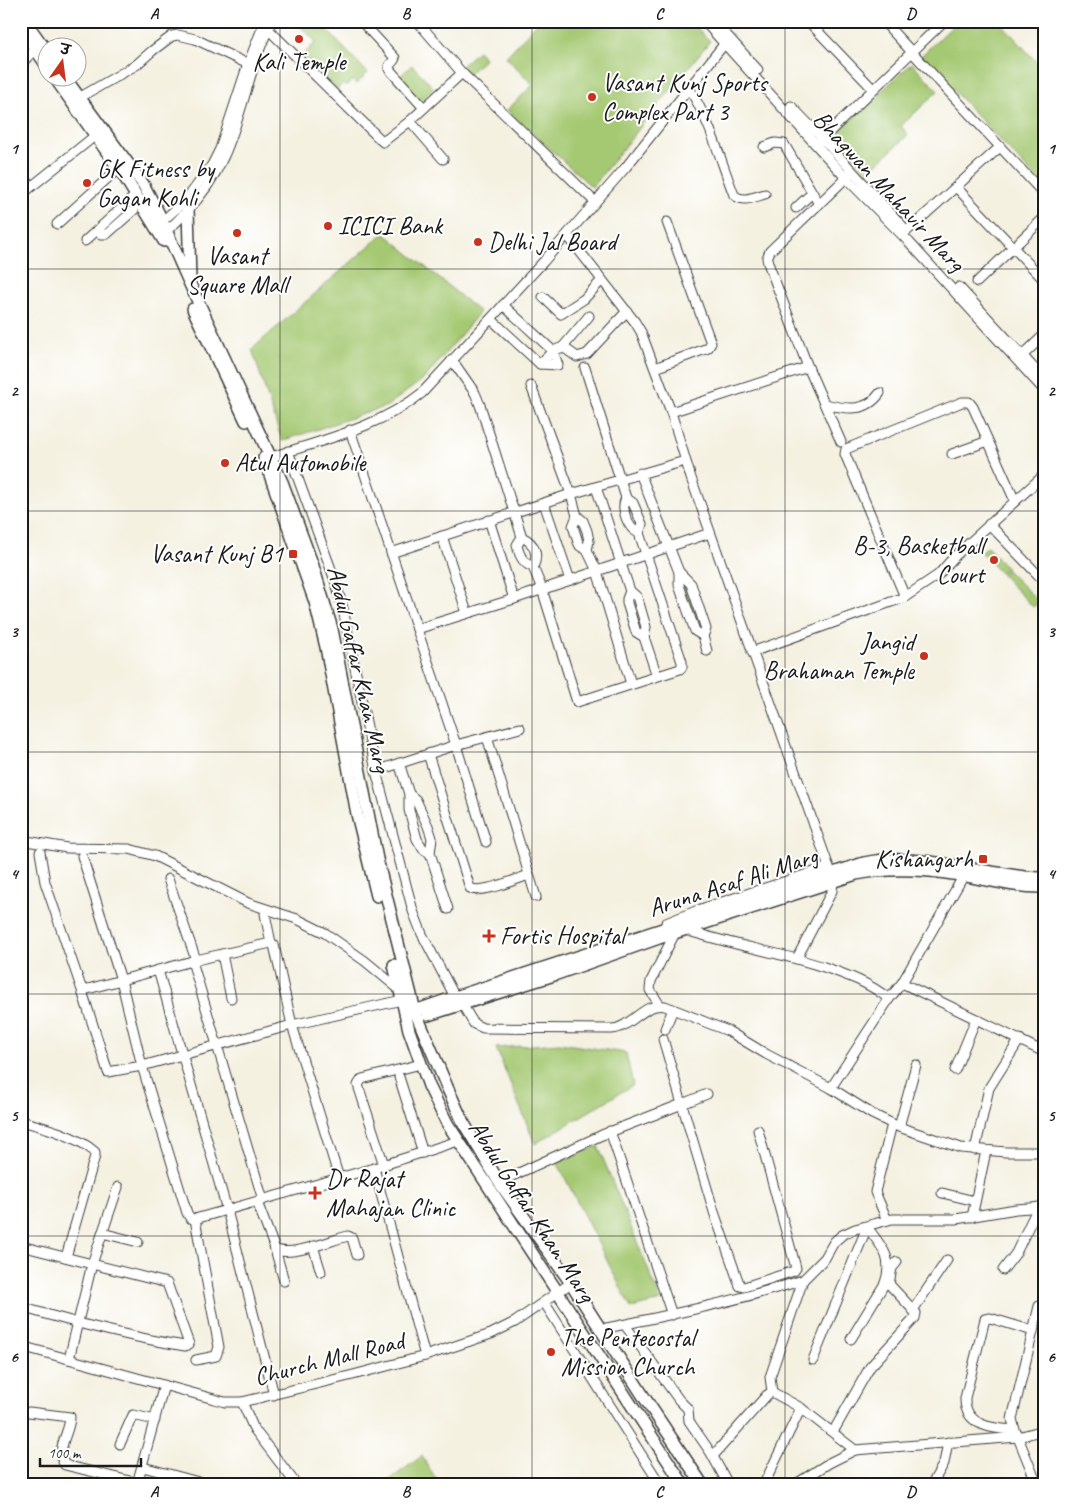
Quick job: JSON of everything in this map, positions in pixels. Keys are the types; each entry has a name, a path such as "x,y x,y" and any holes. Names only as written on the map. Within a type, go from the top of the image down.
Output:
{"main road":[{"path":"25,21 38,39"},
{"path":"23,36 38,53"},
{"name":"Abdul Gaffar Khan Marg","path":"62,88 161,228 272,457 305,542 328,614 341,673 404,993"},
{"name":"Abdul Gaffar Khan Marg","path":"72,88 142,184 214,356 266,463 310,585 326,647 358,814 421,1064 435,1100 458,1141 683,1484"},
{"path":"188,209 190,285"},
{"name":"Aruna Asaf Ali Marg","path":"459,1000 554,975 681,931 864,862 894,859 1044,878"},
{"name":"Aruna Asaf Ali Marg","path":"411,1019 432,1009 831,874 856,874 880,869 916,870 964,875 1018,886 1044,887"},
{"path":"404,993 420,999 432,1009 425,1024 426,1040"},
{"name":"Abdul Gaffar Khan Marg","path":"411,1019 426,1040 463,1122 499,1182 572,1282 702,1484"}],"street":[{"path":"361,21 394,58 389,66 389,70 424,108"},
{"path":"417,21 462,73 595,202"},
{"name":"Bhagwan Mahavir Marg","path":"704,21 727,40 910,242 1020,358 1044,379"},
{"name":"Bhagwan Mahavir Marg","path":"714,21 727,40"},
{"path":"808,21 873,89"},
{"path":"883,21 1044,194"},
{"path":"820,141 944,21"},
{"path":"161,228 186,200 212,165 224,140 251,64 268,24 381,141 386,142 462,73"},
{"path":"79,98 136,65 172,36 178,35 195,39 251,64"},
{"path":"272,457 350,430 401,408 422,393 567,235 626,167 727,40"},
{"path":"21,64 35,49"},
{"path":"161,228 188,209 208,186 226,151 239,119 251,64"},
{"path":"688,87 703,114 734,196 745,200 765,194"},
{"path":"410,121 443,159"},
{"path":"21,195 96,135"},
{"path":"764,147 775,143 784,144 819,204"},
{"path":"907,231 1000,148"},
{"path":"57,224 118,168"},
{"path":"841,442 808,367 767,258 770,251 850,174"},
{"name":"Bhagwan Mahavir Marg","path":"850,174 907,231 1020,358 1044,390"},
{"path":"956,187 1044,280"},
{"path":"796,208 812,192"},
{"path":"86,241 136,195"},
{"path":"97,230 104,235 107,234 134,210"},
{"path":"977,282 1044,218"},
{"path":"655,368 708,348 711,343 667,222"},
{"path":"567,235 641,332 671,412 685,461 831,874 832,890 797,958"},
{"path":"543,297 561,314 584,299 602,280"},
{"path":"491,319 540,364 558,365 553,350 503,305"},
{"path":"563,347 577,357 587,354 626,311"},
{"path":"540,364 553,350 563,347 589,316"},
{"path":"1020,358 1044,334"},
{"path":"452,360 475,393 522,537 529,541 534,548 536,559 533,567 578,702 680,669 682,664 639,533 642,527 640,518 634,503 626,498 619,479 585,368"},
{"path":"671,412 808,367"},
{"path":"530,386 571,494 577,516 583,521 588,531 589,541 587,550 597,571 631,684"},
{"path":"825,404 847,409 863,406 874,402 880,393"},
{"path":"905,597 844,454 845,450 965,401 969,402 973,407 1015,501"},
{"path":"350,430 456,745 486,842"},
{"path":"952,454 988,441"},
{"path":"288,451 344,609 376,771 413,911 422,934 474,1024 483,1028 622,1028 659,1004"},
{"path":"391,553 571,494 685,461"},
{"path":"640,473 670,546 679,572 679,585 695,631 703,636 707,651"},
{"path":"752,652 905,597 938,575 955,556 1044,475"},
{"path":"596,487 630,591 637,597 646,628 644,637 657,676"},
{"path":"544,503 570,580"},
{"path":"489,520 514,599"},
{"path":"989,524 1044,581"},
{"path":"417,629 542,590 710,533"},
{"path":"442,536 467,613"},
{"path":"522,537 517,545 518,550 525,564 533,567"},
{"path":"376,771 456,745 520,728"},
{"path":"487,737 536,897"},
{"path":"428,754 470,888 481,891 529,875"},
{"path":"399,763 409,794 409,810 417,839 423,849 430,853"},
{"path":"409,794 416,800 428,826 432,838 430,853 448,909"},
{"path":"21,840 67,848 129,849 155,856 248,903 297,919 325,933 359,956 404,993 375,1006 292,1025 142,1066 111,1073 108,1072 83,993 44,882 40,852"},
{"path":"82,856 121,980 142,1066 190,1218 195,1219 260,1201 384,1165 458,1141"},
{"path":"550,962 617,941 701,909 831,874"},
{"path":"831,1088 889,999 902,983 964,875"},
{"path":"168,879 194,961 284,1281"},
{"path":"265,914 292,1025 339,1178"},
{"path":"889,999 874,987 855,978 797,958 681,931 651,981 650,990 659,1004 728,1031 895,1126 961,1148 1044,1152"},
{"path":"83,993 86,990 121,980 271,942"},
{"path":"222,954 231,998"},
{"path":"158,970 227,1210 274,1395"},
{"path":"902,983 1044,1052"},
{"path":"665,1029 673,1009"},
{"path":"955,1070 976,1019"},
{"path":"663,1039 714,1212 742,1287 796,1270 759,1134"},
{"path":"974,1150 989,1088 1020,1039"},
{"path":"384,1165 358,1085 359,1081 421,1064"},
{"path":"887,1220 875,1192 916,1065"},
{"path":"399,1077 423,1153"},
{"path":"499,1182 567,1149 707,1094"},
{"path":"21,1121 42,1127 84,1144 95,1152 66,1257"},
{"path":"610,1131 672,1315"},
{"path":"972,1217 986,1150"},
{"path":"374,1168 425,1356"},
{"path":"69,1359 92,1264 118,1187"},
{"path":"942,1193 975,1201"},
{"path":"772,1392 770,1377 803,1280 825,1258 834,1242 842,1235 898,1218 946,1220 1016,1208 1041,1207"},
{"path":"1002,1270 1016,1254 1041,1207"},
{"path":"195,1219 219,1347 216,1356 196,1360"},
{"path":"851,1339 888,1276 885,1251 867,1227"},
{"path":"813,1360 867,1227"},
{"path":"102,1233 138,1242"},
{"path":"276,1249 287,1252 348,1236 352,1238 357,1255"},
{"path":"21,1246 167,1283 189,1344 185,1346 148,1340 78,1324 21,1307"},
{"path":"313,1246 321,1272"},
{"path":"913,1310 947,1260"},
{"path":"833,1432 870,1367 915,1318 916,1313 891,1289 889,1284 892,1268 897,1262"},
{"path":"602,1329 672,1315 764,1292 803,1280"},
{"name":"Church Mall Road","path":"296,1484 254,1429 242,1402 425,1356 463,1344 504,1328 572,1282"},
{"path":"544,1302 660,1484"},
{"path":"1038,1484 1016,1434 1012,1419 1039,1306"},
{"path":"1016,1434 980,1424 969,1415 965,1398 986,1319 990,1318 1033,1331"},
{"path":"625,1324 679,1400 687,1406 689,1421 713,1456 728,1484"},
{"path":"22,1349 69,1359 225,1402 242,1402"},
{"path":"29,1412 70,1417 62,1445 61,1456 65,1465 138,1483 164,1385"},
{"path":"772,1392 801,1408 855,1450"},
{"path":"713,1456 767,1395 772,1392"},
{"path":"764,1484 801,1408"},
{"path":"120,1444 132,1415 156,1420"},
{"path":"796,1484 828,1463 855,1450 948,1442 1044,1430"},
{"path":"932,1484 944,1463 948,1442"},
{"path":"143,1467 206,1484"}],"green space":[{"path":"299,21 318,21 368,73 356,84 352,80 346,87 343,84 337,90 303,55 316,42 297,23"},
{"name":"Vasant Kunj Sports Complex Part 3","path":"539,21 690,21 710,41 592,187 507,110 533,85 506,57"},
{"path":"958,21 999,21 1044,70 1044,187 921,56"},
{"path":"478,51 485,59 467,75 460,67"},
{"path":"912,63 938,91 901,126 908,135 867,173 833,136"},
{"path":"412,65 434,88 417,104 395,81"},
{"path":"384,233 480,312 425,378 387,406 282,441 252,349"},
{"name":"B-3, Basketball Court","path":"987,547 1007,568 1000,573 981,553"},
{"path":"1007,570 1039,602 1033,607 1001,574"},
{"path":"689,581 705,637 697,630 681,584"},
{"path":"559,1043 626,1053 633,1085 535,1144 496,1048"},
{"path":"598,1146 661,1301 631,1308 557,1162"},
{"path":"422,1456 439,1484 384,1484"}],"place":[{"name":"Kali Temple","path":"299,39"},
{"name":"Vasant Kunj Sports Complex Part 3","path":"592,97"},
{"name":"GK Fitness by Gagan Kohli","path":"87,183"},
{"name":"ICICI Bank","path":"328,226"},
{"name":"Vasant Square Mall","path":"237,233"},
{"name":"Delhi Jal Board","path":"478,242"},
{"name":"Atul Automobile","path":"225,463"},
{"name":"Vasant Kunj B1","path":"293,554"},
{"name":"B-3, Basketball Court","path":"994,560"},
{"name":"Jangid Brahaman Temple","path":"924,656"},
{"name":"Kishangarh","path":"983,859"},
{"name":"Fortis Hospital","path":"489,936"},
{"name":"Dr Rajat Mahajan Clinic","path":"315,1193"},
{"name":"The Pentecostal Mission Church","path":"551,1352"}]}
